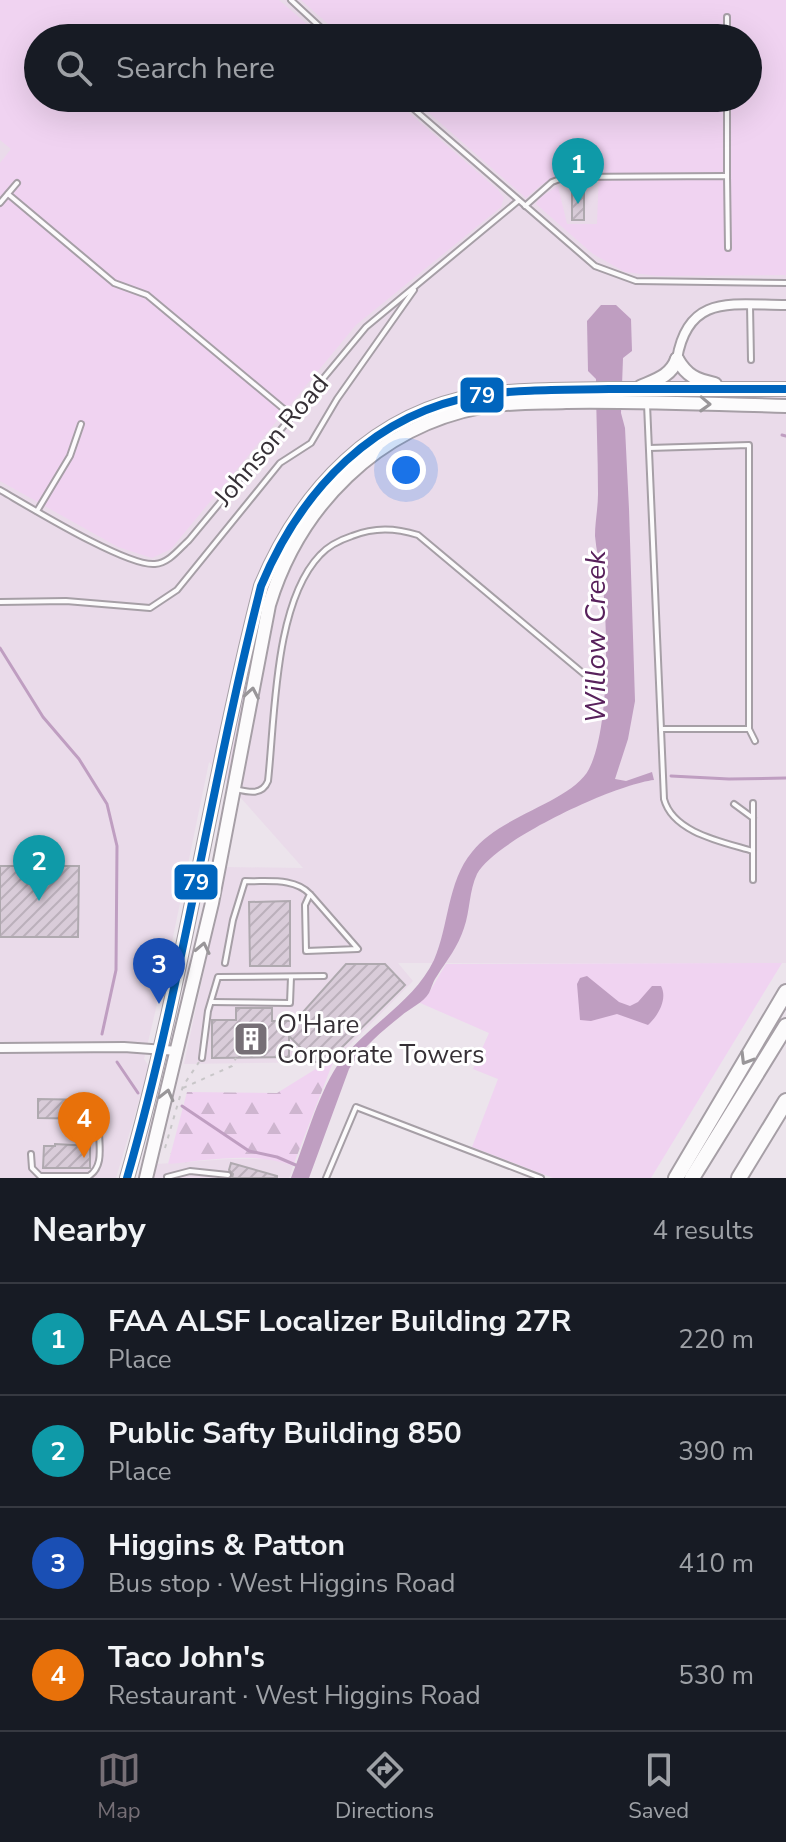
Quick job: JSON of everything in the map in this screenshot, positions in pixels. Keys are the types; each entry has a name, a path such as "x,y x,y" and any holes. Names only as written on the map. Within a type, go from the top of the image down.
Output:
{"highway":[{"path":"676,1178 786,992"},
{"path":"692,1178 786,1026"},
{"path":"739,1178 786,1101"}],"main road":[{"path":"622,396 663,377 677,359"},
{"path":"677,359 693,378 742,389"},
{"path":"636,389 786,389"},
{"path":"127,1178 161,1049 261,586 296,516 334,471 373,439 420,414 478,396 527,390 622,396 647,402 786,406"},
{"path":"146,1178 200,960 263,632 277,578 302,529 342,479 375,452 425,424 479,407 595,396"}],"street":[{"path":"677,359 685,330 705,310 724,305 786,305"},
{"path":"0,1048 178,1051"}],"lane":[{"path":"291,0 317,24"},
{"path":"727,17 727,24"},
{"path":"417,112 595,266 636,281 786,283"},
{"path":"727,112 728,248"},
{"path":"525,206 552,182 565,177 727,176"},
{"path":"0,203 17,183"},
{"path":"8,194 114,283 147,295 291,415"},
{"name":"Johnson Road","path":"0,490 122,556 153,565 168,560 189,540 366,327 518,201"},
{"path":"0,602 66,601 150,608 177,590 280,463 311,443 337,399 418,285"},
{"path":"750,305 751,360"},
{"path":"647,402 666,808 682,825 753,851"},
{"path":"37,511 70,456 81,424"},
{"path":"649,448 749,445 749,729 755,741"},
{"path":"235,789 258,792 266,788 281,659 290,614 302,582 321,554 336,542 357,534 380,529 418,535 590,679"},
{"path":"661,729 749,729"},
{"path":"753,803 753,880"},
{"path":"734,804 753,818"},
{"path":"225,963 233,920 245,881 292,882 303,887 310,894 358,949 306,951 305,905 310,894"},
{"path":"202,1058 218,977 324,976"},
{"path":"211,1002 290,1003 291,977"},
{"path":"326,1178 356,1107 541,1178"},
{"path":"31,1154 32,1168 40,1176 89,1176 99,1164 99,1130"},
{"path":"167,1177 190,1171 228,1175"}],"path":[{"path":"165,1150 182,1089 202,1058"},
{"path":"182,1089 232,1066 236,1058"}],"shaded area":[{"path":"0,0 786,0 786,963 398,963 413,981 333,1062 184,1064 226,867 303,868 209,762 144,1059 148,1071 116,1178 0,1178"},
{"path":"601,305 616,305 631,319 632,351 623,358 621,413 625,428 629,509 635,701 628,739 615,779 626,781 652,772 654,780 613,792 558,816 531,830 488,860 474,881 462,935 429,993 380,1034 354,1061 309,1178 291,1178 317,1106 337,1066 414,990 434,960 453,890 472,852 500,828 580,781 596,751 604,703 606,648 604,598 595,536 598,494 596,379 588,371 587,321"},
{"path":"587,976 619,1002 630,1006 638,1002 652,986 661,986 661,1007 648,1025 617,1014 591,1021 580,1020 577,984 580,978"},
{"path":"275,1159 293,1166 289,1178 153,1178 157,1164"}],"green space":[{"path":"0,0 279,0 307,24 24,24 24,112 408,112 504,198 501,207 356,325 171,549 152,558 118,547 0,481 0,163 11,149 0,140"},
{"path":"301,0 786,0 786,275 658,276 625,272 593,254 536,204 539,198 558,186 567,224 597,224 599,172 560,176 544,183 526,198 428,112 762,112 762,24 328,24"},
{"path":"782,963 651,1178 553,1178 472,1147 498,1079 473,1069 489,1033 418,1002 427,996 446,964"},
{"path":"327,1062 333,1062 293,1166 247,1158 168,1164 187,1092 277,1093"}],"building":[{"path":"572,188 584,188 584,220 572,220"},
{"path":"0,866 79,866 78,937 0,937"},
{"path":"290,901 290,966 250,966 249,902"},
{"path":"346,964 385,964 405,985 327,1062 315,1062 289,1036 289,1057 212,1058 212,1020 236,1020 236,1008 272,1008 272,1021 295,1021"},
{"path":"38,1099 95,1100 95,1119 38,1118"},
{"path":"44,1146 90,1146 90,1168 43,1168"},
{"path":"231,1163 277,1178 232,1178 229,1170"}],"waterway":[{"path":"782,435 786,436"},
{"path":"0,648 43,717 79,759 107,804 117,846 116,970 102,1034"},
{"path":"671,776 786,778"},
{"path":"117,1062 138,1093"},
{"path":"182,1106 249,1151 277,1157 298,1166"}],"transit line":[{"name":"79","path":"127,1178 165,1031 261,586 297,518 320,488 346,461 375,438 407,419 442,404 481,395 561,390 786,389"}],"place":[{"name":"FAA ALSF Localizer Building 27R","path":"578,204"},
{"name":"Public Safty Building 850","path":"39,901"},
{"name":"Higgins & Patton","path":"159,1004"},
{"name":"O'Hare Corporate Towers","path":"251,1039"},
{"name":"Taco John's","path":"84,1158"}],"water label":[{"name":"Willow Creek","path":"595,637"}]}
